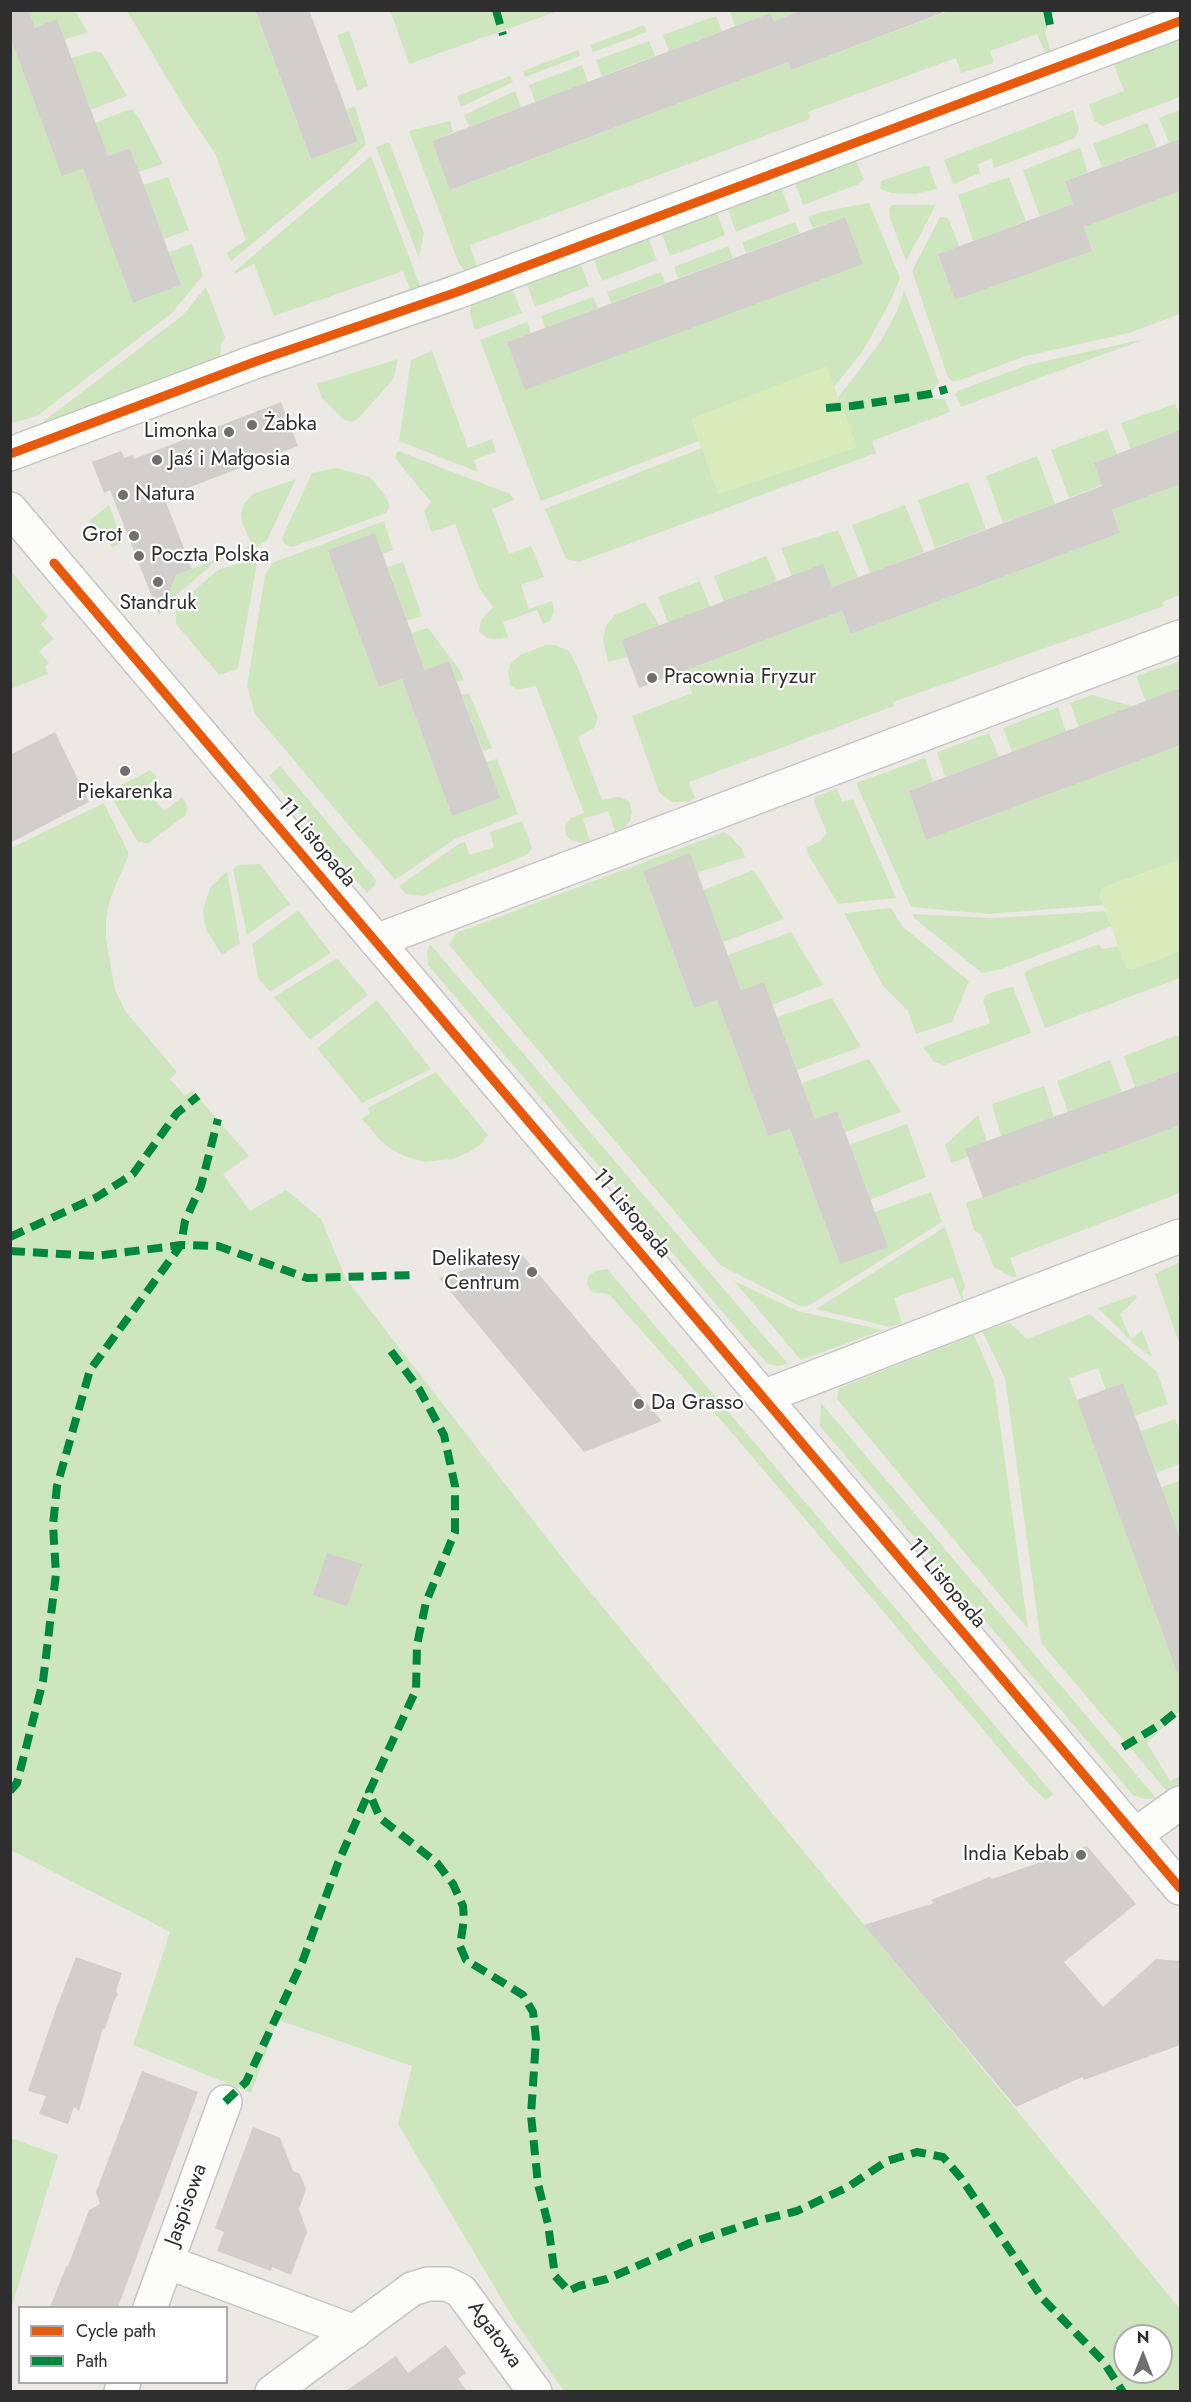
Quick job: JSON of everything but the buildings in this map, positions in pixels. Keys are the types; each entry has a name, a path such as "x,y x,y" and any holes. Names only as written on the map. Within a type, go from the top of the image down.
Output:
{"street":[{"path":"10,454 281,352 457,292 1180,21"},
{"name":"11 Listopada","path":"10,509 1180,1888"},
{"path":"376,941 1180,637"},
{"path":"763,1397 1180,1236"},
{"path":"1136,1835 1180,1803"},
{"name":"Jaspisowa","path":"150,2306 225,2102"},
{"path":"167,2262 355,2332"},
{"name":"Agatowa","path":"355,2332 412,2289 428,2284 447,2284 461,2291 473,2305 535,2391"},
{"path":"272,2391 355,2332"}],"green space":[{"path":"390,10 558,10 558,11 409,64"},
{"path":"795,10 795,13 774,21 770,13 735,26 730,11"},
{"path":"28,11 75,11 88,32 64,40 57,20 35,28"},
{"path":"127,11 255,11 311,159 358,141 347,109 355,106 366,144 337,173 231,261 227,253 246,240 215,153 184,107"},
{"path":"949,11 1054,11 1045,33 1052,54 1047,57 1037,34 990,51 994,63 961,73 956,58 808,112 810,119 470,245 478,270 465,271 459,264 409,131 450,121 453,132 432,141 451,190 788,62 791,70"},
{"path":"716,16 722,31 669,51 663,35"},
{"path":"644,25 647,32 593,52 590,45"},
{"path":"349,31 368,86 357,91 337,35"},
{"path":"1180,34 1180,97 1102,126 1094,120 1089,104 1124,91 1112,60"},
{"path":"10,37 83,168 134,303 181,285 169,252 192,244 203,275 172,313 37,416 13,423 10,416"},
{"path":"649,41 655,56 602,76 596,60"},
{"path":"578,50 580,56 525,77 523,71"},
{"path":"96,51 102,53 127,96 90,110 71,58"},
{"path":"582,65 588,82 535,102 529,85"},
{"path":"510,76 513,82 461,107 457,96"},
{"path":"515,91 521,107 469,127 464,115"},
{"path":"127,110 133,110 140,120 163,164 139,172 130,148 108,156 95,123"},
{"path":"1073,110 1079,129 1075,138 994,168 992,159 978,164 980,173 953,184 944,160"},
{"path":"1180,110 1180,139 1169,143 1159,118"},
{"path":"1147,123 1157,147 1102,167 1093,144"},
{"path":"389,142 424,233 419,258 376,147"},
{"path":"1080,148 1088,172 1065,181 1073,204 1040,216 1023,170"},
{"path":"371,156 422,291 412,294 403,271 274,316 254,264 235,274 235,271"},
{"path":"854,157 864,179 859,184 803,205 794,179"},
{"path":"925,166 929,167 937,189 915,194 891,193 880,189 881,181"},
{"path":"168,177 189,230 164,239 143,185"},
{"path":"1009,177 1026,221 973,241 958,195"},
{"path":"780,184 790,211 736,232 726,204"},
{"path":"1180,191 1180,314 1129,333 1026,356 960,380 953,381 948,378 912,271 940,217 948,218 959,246 938,254 955,300 1091,251 1084,227"},
{"path":"869,203 900,278 891,300 863,351 834,387 826,367 692,419 699,441 541,501 480,340 527,322 531,333 507,342 525,389 862,264 845,217 813,228 808,217 821,212"},
{"path":"893,205 936,205 906,261 890,218 889,208"},
{"path":"715,208 725,235 670,256 660,228"},
{"path":"795,222 800,233 746,253 742,242"},
{"path":"647,235 657,260 602,281 592,255"},
{"path":"728,246 733,258 678,278 674,267"},
{"path":"579,259 589,286 535,307 525,279"},
{"path":"661,272 665,283 611,303 607,292"},
{"path":"511,285 522,313 475,330 470,314 471,305 479,297"},
{"path":"206,287 225,337 221,344 220,358 44,425 44,421 183,315"},
{"path":"904,290 939,382 930,394 932,399 945,399 950,412 872,441 876,453 579,562 566,559 545,509 702,448 718,494 856,447 838,398 881,341 897,311"},
{"path":"593,297 598,308 545,328 541,316"},
{"path":"1145,339 961,407 955,394 960,390 1028,365"},
{"path":"432,351 468,448 492,439 496,452 474,460 478,472 399,441 411,360"},
{"path":"398,359 394,378 359,418 352,422 344,420 322,398 317,384"},
{"path":"826,366 857,447 718,494 691,419"},
{"path":"1175,404 1180,418 1180,430 1131,449 1121,423"},
{"path":"1107,429 1117,454 1094,463 1102,485 1069,498 1051,450"},
{"path":"398,451 510,494 514,500 492,509 509,554 531,546 544,577 521,585 529,609 552,601 554,611 551,620 543,624 537,610 503,622 508,637 487,638 479,631 481,620 493,607 479,588 455,524 431,532 424,511 431,502 395,458"},
{"path":"1037,456 1055,504 1003,523 986,476"},
{"path":"336,468 370,477 385,495 390,506 386,513 292,547 285,545 282,538 312,473"},
{"path":"296,479 267,540 257,547 214,563 169,601 165,600 169,578 252,545 242,522 241,513 244,504 253,494"},
{"path":"968,482 986,529 935,548 918,500"},
{"path":"1180,484 1180,595 1162,602 1164,606 893,702 894,706 689,782 695,798 688,802 671,802 659,792 632,716 692,693 684,671 842,611 851,634 1120,533 1112,510"},
{"path":"109,505 123,542 112,547 89,521"},
{"path":"905,505 924,552 870,573 852,525"},
{"path":"384,521 393,550 383,554 375,533 329,550 379,687 402,679 452,816 499,798 486,762 497,759 518,814 455,839 395,880 255,714 247,686 265,575 272,563"},
{"path":"838,530 858,577 832,587 792,576 781,548"},
{"path":"766,556 777,581 724,602 714,576"},
{"path":"258,557 238,669 219,675 176,624 176,606 218,570"},
{"path":"403,562 422,616 407,621 388,567"},
{"path":"11,571 48,617 41,624 54,639 39,651 49,663 45,667 48,674 11,689"},
{"path":"700,581 710,607 668,623 658,597"},
{"path":"645,602 660,626 621,640 627,657 608,662 603,639 606,626 615,615"},
{"path":"428,628 459,669 464,680 457,682 449,662 425,670 412,633"},
{"path":"546,645 555,645 569,651 598,718 594,728 578,737 602,800 619,797 629,801 632,811 630,821 625,827 615,831 608,811 583,819 590,841 582,843 571,840 566,835 565,826 571,818 584,813 536,686 517,690 510,685 508,672 511,663 520,655"},
{"path":"1180,661 1180,689 1146,702 1136,676"},
{"path":"469,693 492,748 483,751 462,695"},
{"path":"1092,695 1135,707 1079,728 1070,703"},
{"path":"1058,707 1066,732 1012,752 1003,728"},
{"path":"989,733 999,757 945,777 937,752"},
{"path":"1180,745 1180,860 1102,888 1100,895 1103,905 989,914 911,907 856,783 925,758 933,782 909,791 926,840"},
{"path":"280,766 376,880 375,885 367,893 269,776"},
{"path":"150,770 157,777 145,788 164,811 182,797 187,806 186,815 148,843 138,842 108,792"},
{"path":"837,788 842,802 853,799 896,898 838,904 809,856 806,848 820,841 827,833 814,802 815,797"},
{"path":"104,803 128,851 128,857 111,897 106,918 106,939 115,990 126,1012 177,1072 170,1079 185,1096 192,1090 249,1156 223,1174 250,1211 286,1190 321,1219 346,1279 564,1560 1180,2309 1180,2391 564,2391 514,2320 398,2124 412,2066 278,2020 251,2093 133,2045 170,1932 11,1850 11,848"},
{"path":"522,821 532,848 527,855 423,896 406,894 399,886 460,843 465,842 470,855 494,847 490,832"},
{"path":"724,832 742,849 745,857 697,873 689,854 643,871 694,1008 717,1000 768,1136 790,1129 840,1264 875,1212 931,1192 942,1222 808,1306 800,1306 720,1265 449,945 456,933"},
{"path":"1180,860 1180,951 1132,969 1126,968 1100,895 1102,888"},
{"path":"260,864 290,904 247,935 233,869 238,865"},
{"path":"754,870 784,919 723,942 703,890"},
{"path":"227,871 240,943 222,955 206,930 203,910 210,888"},
{"path":"891,908 903,927 969,981 952,1022 916,1034 908,1011 883,986 844,913"},
{"path":"298,910 331,953 270,992 258,978 252,944"},
{"path":"1105,911 1111,926 1001,969 982,973 914,918 913,914 995,918"},
{"path":"791,932 823,985 772,1005 764,982 741,990 728,955"},
{"path":"430,944 788,1364 778,1366 768,1364 748,1342 428,965 427,952"},
{"path":"1099,944 1102,949 1118,946 1126,967 1132,969 1180,951 1180,978 1045,1028 1024,973"},
{"path":"337,958 368,995 310,1040 274,997"},
{"path":"1013,987 1031,1033 944,1065 934,1062 923,1047 990,1023 983,1001 985,995"},
{"path":"832,998 861,1047 797,1070 777,1017"},
{"path":"377,1000 431,1069 362,1103 317,1048"},
{"path":"1178,1035 1180,1071 1135,1087 1124,1056"},
{"path":"869,1059 901,1112 845,1132 837,1111 815,1119 802,1083"},
{"path":"1110,1060 1122,1092 1068,1112 1057,1081"},
{"path":"436,1072 488,1135 470,1152 452,1159 425,1162 391,1149 362,1119 370,1113 368,1108"},
{"path":"1044,1086 1054,1117 1001,1136 992,1104"},
{"path":"978,1115 987,1141 968,1157 951,1163 945,1145"},
{"path":"907,1124 926,1177 870,1200 849,1145"},
{"path":"1180,1125 1180,1193 1010,1258 1017,1277 1011,1277 994,1267 981,1235 974,1230 966,1203"},
{"path":"945,1227 965,1286 962,1294 964,1300 962,1301 953,1277 894,1298 902,1323 890,1327 816,1309"},
{"path":"1180,1262 1180,1296 1178,1297 1180,1346 1155,1274"},
{"path":"607,1269 1053,1794 1046,1800 1029,1784 734,1435 609,1294 591,1292 587,1284 588,1277 595,1271"},
{"path":"734,1281 798,1311 883,1330 801,1360"},
{"path":"1135,1295 1137,1298 1120,1314 1131,1339 1142,1330 1152,1357 1134,1344 1098,1308"},
{"path":"1090,1314 1157,1372 1168,1404 1135,1416 1123,1383 1106,1390 1098,1368 1069,1378 1177,1670 1180,1670 1180,1711 1147,1743 1170,1781 1180,1777 1180,1792 1171,1796 1041,1643 1005,1378 982,1331 1010,1323 1027,1339"},
{"path":"974,1335 994,1381 1028,1629 837,1399 839,1388"},
{"path":"821,1403 1157,1799 1144,1799 1133,1795 820,1426"},
{"path":"1175,1419 1180,1433 1180,1464 1156,1473 1141,1431"},
{"path":"1180,1481 1180,1538 1161,1487"},
{"path":"10,2138 58,2155 11,2309"}],"marked path":[{"path":"496,10 503,35"},
{"path":"1047,10 1051,30"},
{"path":"826,408 930,394 947,389"},
{"path":"10,1237 97,1197 133,1174 177,1113 198,1096"},
{"path":"10,1791 17,1783 43,1681 56,1574 53,1525 57,1486 90,1370 181,1245 185,1221 201,1186 218,1119"},
{"path":"10,1251 96,1256 181,1245 218,1246 307,1278 417,1275"},
{"path":"391,1351 419,1389 444,1435 455,1486 455,1532 426,1602 417,1645 416,1690 369,1792 380,1818 437,1863 453,1884 463,1906 464,1919 460,1946 466,1960 523,1995 533,2012 536,2039 531,2115 538,2184 548,2224 555,2276 569,2291 607,2279 690,2243 757,2221 797,2211 848,2187 887,2161 917,2152 943,2157 961,2178 1043,2299 1103,2361 1123,2392"},
{"path":"1123,1747 1161,1724 1180,1709"},
{"path":"225,2102 246,2082 303,1960 338,1863 369,1792"}],"cycle path":[{"path":"10,454 257,361 457,292 1180,21"},
{"path":"54,563 1180,1888"}],"place":[{"name":"Żabka","path":"252,425"},
{"name":"Limonka","path":"229,432"},
{"name":"Jaś i Małgosia","path":"157,460"},
{"name":"Natura","path":"123,495"},
{"name":"Grot","path":"134,536"},
{"name":"Poczta Polska","path":"139,556"},
{"name":"Standruk","path":"158,582"},
{"name":"Pracownia Fryzur","path":"652,678"},
{"name":"Piekarenka","path":"125,771"},
{"name":"Delikatesy Centrum","path":"532,1272"},
{"name":"Da Grasso","path":"639,1404"},
{"name":"India Kebab","path":"1081,1855"}]}
